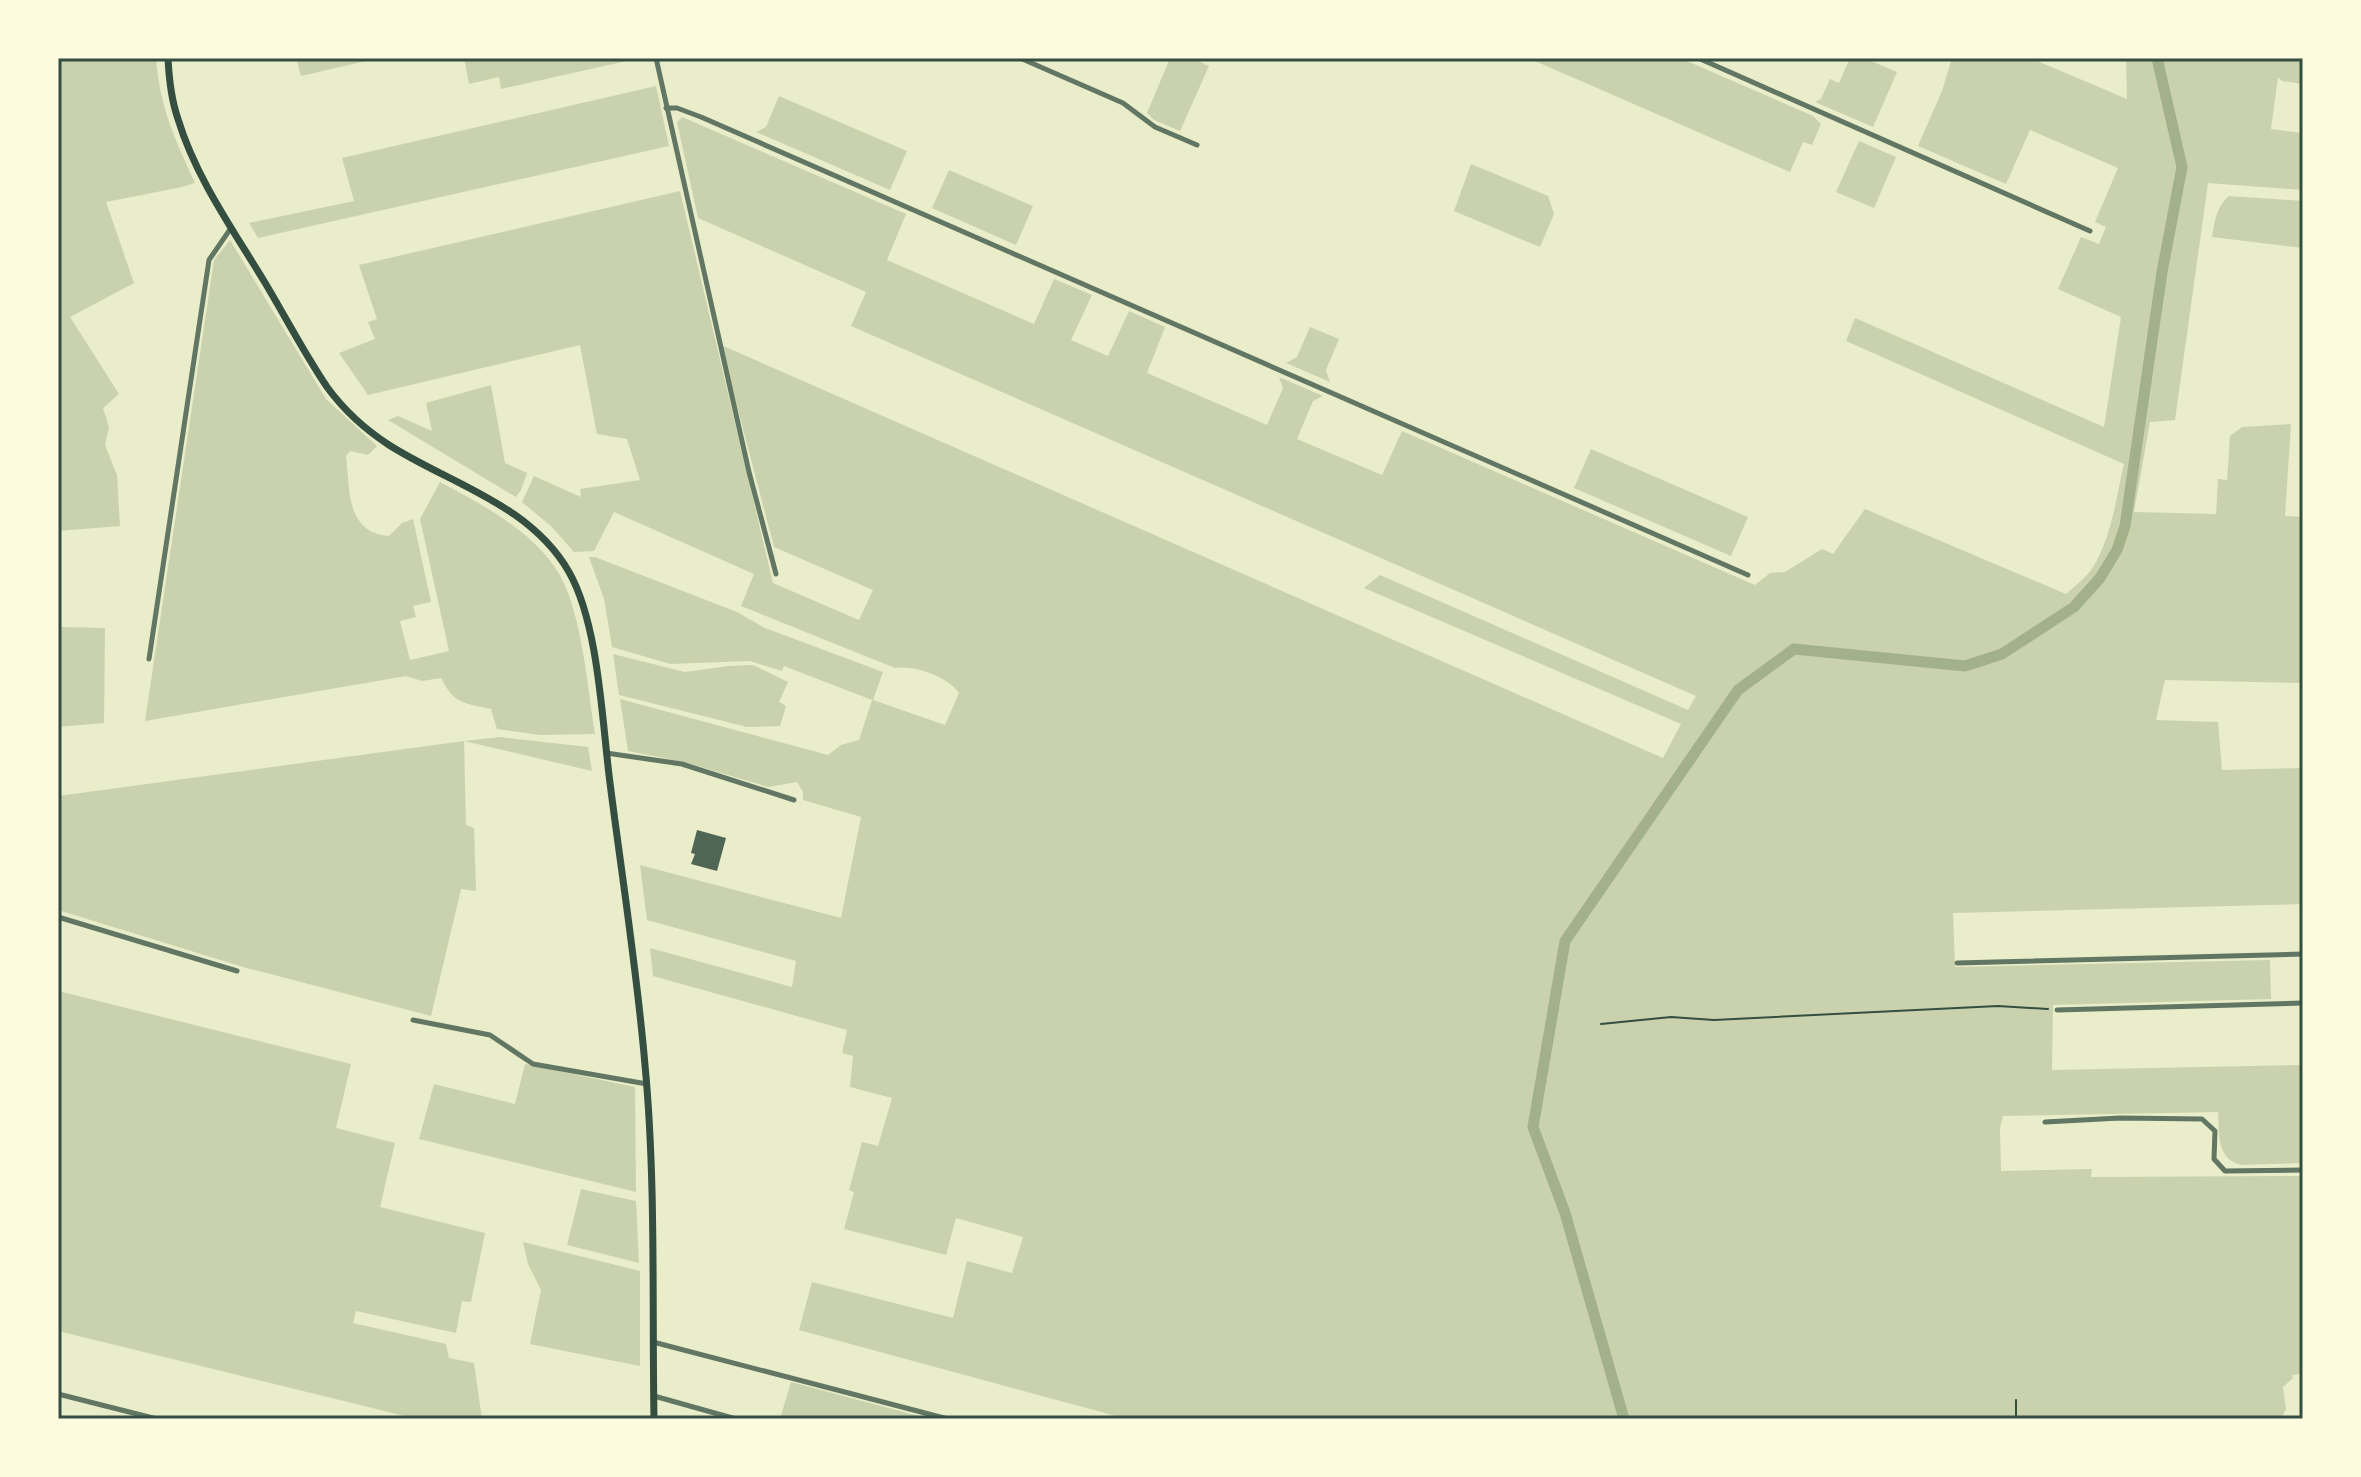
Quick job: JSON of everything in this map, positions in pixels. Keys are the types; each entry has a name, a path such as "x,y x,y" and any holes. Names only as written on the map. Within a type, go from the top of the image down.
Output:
{"main road":[{"path":"168,58 170,86 190,152 231,228 329,389 358,421 389,445 469,487 524,522 550,546 570,573 584,611 593,650 647,1084 654,1419"}],"street":[{"path":"656,58 743,443 776,574"},
{"path":"1020,58 1123,103 1155,127 1197,145"},
{"path":"1698,58 2090,231"},
{"path":"666,108 687,111 716,123 1748,575"},
{"path":"149,659 209,260 231,228"},
{"path":"606,753 682,764 794,800"},
{"path":"58,917 237,971"},
{"path":"1957,963 2303,954"},
{"path":"2057,1010 2303,1003"},
{"path":"413,1020 490,1035 533,1064 647,1084"},
{"path":"2045,1122 2120,1118 2202,1119 2215,1131 2214,1159 2225,1171 2303,1170"},
{"path":"653,1342 948,1419"},
{"path":"58,1394 157,1419"},
{"path":"654,1396 736,1419"}],"path":[{"path":"1601,1024 1671,1017 1714,1020 1998,1006 2057,1010"},
{"path":"2016,1400 2016,1419"}],"green space":[{"path":"58,58 156,58 174,136 195,183 106,202 134,283 70,317 119,394 103,408 109,427 105,445 117,475 120,526 58,531"},
{"path":"296,58 379,58 301,76"},
{"path":"464,58 640,58 501,89 499,77 469,84"},
{"path":"1170,58 1191,58 1209,66 1180,131 1154,120 1147,113"},
{"path":"1528,58 1680,58 1813,116 1821,124 1812,145 1803,142 1790,172"},
{"path":"1850,58 1864,58 1897,72 1873,127 1815,102 1821,99 1830,79 1839,83"},
{"path":"1952,58 2030,58 2127,99 2126,58 2303,58 2303,84 2282,81 2278,77 2271,129 2303,133 2303,190 2208,183 2175,420 2150,422 2134,512 2216,514 2218,479 2227,480 2230,436 2242,427 2291,424 2285,516 2303,517 2303,683 2165,680 2156,720 2218,722 2222,770 2303,768 2303,904 1953,913 1955,967 2270,960 2271,999 2053,1005 2052,1070 2303,1065 2303,1163 2241,1165 2233,1162 2220,1144 2218,1112 2003,1116 2000,1128 2001,1171 2092,1169 2091,1177 2303,1176 2303,1374 2292,1375 2293,1378 2283,1387 2286,1409 2283,1415 2272,1419 1127,1419 799,1330 812,1282 953,1318 967,1261 1012,1273 1023,1237 956,1218 946,1255 844,1229 854,1192 849,1190 862,1142 878,1146 892,1098 850,1087 853,1056 842,1053 847,1030 653,976 650,948 792,987 796,961 647,920 640,865 841,918 861,817 803,800 803,792 797,782 768,787 684,762 628,751 620,699 828,755 841,745 859,740 872,700 784,666 782,671 750,661 670,664 612,647 604,599 589,557 737,612 765,628 883,672 873,700 945,725 959,693 930,673 912,668 895,668 741,606 754,574 614,512 594,551 574,552 551,526 522,502 534,476 581,497 580,489 640,480 627,439 597,434 580,345 368,395 339,353 375,339 368,322 377,319 359,265 680,191 773,583 859,620 873,590 774,547 721,345 1663,758 1681,724 1364,588 1380,575 1688,710 1696,696 851,326 866,292 698,218 677,122 682,117 906,214 887,260 1034,324 1054,279 1092,295 1071,340 1108,356 1129,311 1165,327 1147,373 1267,425 1283,388 1279,377 1323,396 1313,401 1297,439 1382,475 1402,431 1755,585 1770,573 1785,572 1822,549 1833,554 1865,509 2066,594 2088,574 2105,543 2124,464 1846,341 1855,318 2104,427 2121,317 2058,289 2081,237 2099,244 2106,227 2095,222 2118,168 2030,130 2006,184 1918,146 1942,91"},
{"path":"656,86 669,146 258,238 249,223 354,201 342,158"},
{"path":"779,96 907,151 890,190 756,132 766,127"},
{"path":"1859,141 1896,157 1874,208 1836,192"},
{"path":"1471,164 1548,196 1554,214 1540,247 1454,211"},
{"path":"949,170 1033,206 1016,245 932,208"},
{"path":"2229,196 2303,201 2303,248 2212,237 2219,210"},
{"path":"230,240 326,399 377,446 368,455 350,451 346,456 352,506 357,518 364,527 389,536 402,523 413,519 431,602 413,606 416,617 400,621 410,660 449,651 420,519 440,482 516,528 554,566 571,602 577,624 595,734 540,735 497,729 491,709 455,698 441,678 422,681 406,676 145,721 214,260"},
{"path":"1310,327 1339,339 1326,370 1330,382 1286,363 1297,357"},
{"path":"491,385 505,463 527,473 516,497 388,420 398,416 432,431 426,403"},
{"path":"1591,449 1748,517 1731,556 1574,488"},
{"path":"58,627 105,628 104,723 58,727"},
{"path":"613,654 685,672 753,665 788,682 779,702 786,706 780,726 747,727 619,695"},
{"path":"500,737 588,747 592,771 464,741"},
{"path":"464,741 466,825 474,828 476,891 461,889 431,1016 243,967 58,910 58,796"},
{"path":"58,991 351,1064 336,1128 395,1143 380,1207 485,1233 471,1302 462,1301 456,1333 356,1311 353,1323 446,1344 449,1358 474,1363 482,1419 417,1419 58,1331"},
{"path":"525,1064 635,1087 636,1192 419,1139 434,1084 515,1104"},
{"path":"581,1189 636,1201 639,1263 567,1245"},
{"path":"523,1242 640,1271 640,1366 530,1344 541,1290 528,1264"},
{"path":"791,1382 930,1419 780,1419"}],"building":[{"path":"697,830 726,838 717,871 691,864"}],"waterway":[{"path":"1624,1419 1565,1213 1533,1127 1565,941 1738,690 1794,649 1965,666 2002,654 2074,607 2100,578 2117,550 2125,526 2162,272 2182,167 2157,58"}]}
